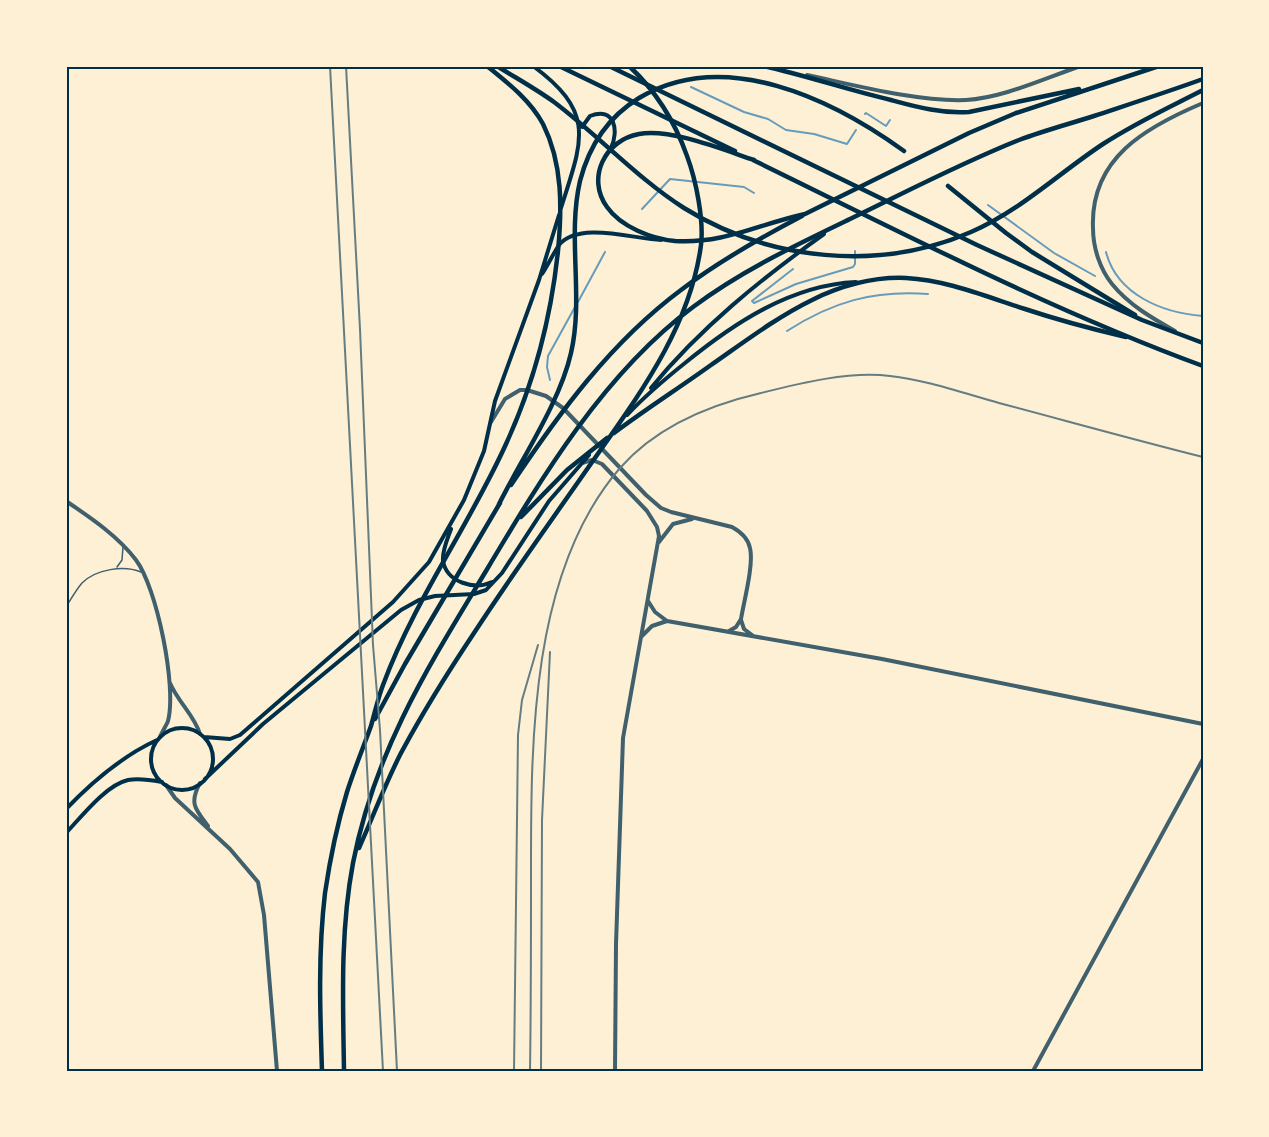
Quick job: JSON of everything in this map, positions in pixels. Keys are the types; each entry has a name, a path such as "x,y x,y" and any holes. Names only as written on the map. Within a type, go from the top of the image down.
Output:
{"main road":[{"path":"322,1071 320,947 326,890 339,820 382,686 404,635 506,445 523,402 545,333 558,247 561,196 558,172 543,125 532,107 515,88 487,66"},
{"path":"497,66 555,103 654,188 717,226 744,238 803,252 875,257 901,254 936,245 971,232 1000,217 1131,126 1203,90"},
{"path":"532,66 550,79 568,98 574,110 580,134"},
{"path":"559,66 1048,303 1128,338 1203,366"},
{"path":"609,66 935,224 1142,320 1203,343"},
{"path":"354,862 401,753 435,694 474,633 633,403 679,322 694,280 701,243 698,200 691,167 679,134 661,103 629,66"},
{"path":"764,66 848,90 933,111 953,113 969,112 1099,85"},
{"path":"499,504 543,438 603,362 680,290 721,262 805,214 969,133 1007,117 1160,66"},
{"path":"370,728 499,504 567,369 572,350 576,313 575,211 580,180 592,147 603,130 632,103 667,84 727,77 779,87 807,97 847,115 904,151"},
{"path":"344,1071 343,975 349,893 370,797 386,751 427,668 529,498 620,375 664,330 693,307 734,280 832,228 969,161 1024,138 1203,79"},
{"path":"496,580 485,585 468,585 459,581 446,568 443,552 454,520 484,451 495,401 539,280 568,187 583,124 590,116 601,113 606,115 614,124 616,131 611,148 599,171 598,185 606,207 630,227 674,241"},
{"path":"611,148 622,140 639,133 658,134 698,142 754,160"},
{"path":"948,186 1032,252 1142,320"},
{"path":"539,280 559,245 572,236 587,233 610,234 674,241 720,238 805,214"},
{"path":"66,833 104,794 121,783 140,779 183,789 200,783 263,724 401,610 418,600 486,590 496,580 549,501 658,380 723,313 775,269 832,228"},
{"path":"643,398 724,332 753,314 784,299 840,283 907,278 932,282 1128,338"},
{"path":"508,533 541,495 598,444 764,327 798,306 860,282"},
{"path":"66,809 114,765 176,728 189,729 202,736 230,739 240,735 393,602 429,562 454,520"},
{"path":"202,736 212,751 213,758 205,779"},
{"path":"158,739 153,747 151,762 157,777 164,784"}],"street":[{"path":"773,68 875,89 967,100 1008,91 1081,66"},
{"path":"1183,336 1144,313 1112,285 1099,262 1093,237 1093,222 1100,184 1112,163 1124,149 1159,122 1203,103"},
{"path":"489,426 505,399 520,390 546,396 555,402 661,508 740,531 750,547 751,558 741,619 742,626 747,632 758,636"},
{"path":"581,463 592,460 602,464 639,503 657,527 658,546"},
{"path":"66,501 123,545 145,573 158,612 170,682 174,693 202,736"},
{"path":"615,1071 616,950 623,738 658,546 663,534 673,524 697,518"},
{"path":"648,597 652,609 667,621 882,659 1203,724"},
{"path":"726,632 734,629 741,619"},
{"path":"640,637 652,627 667,621"},
{"path":"158,739 168,717 170,682"},
{"path":"1034,1071 1203,759"},
{"path":"200,783 194,797 194,805 212,831"},
{"path":"164,784 175,798 212,831 258,882 277,1071"}],"lane":[{"path":"116,568 122,560 123,545"},
{"path":"66,608 84,582 116,568 145,573"}],"waterway":[{"path":"691,87 744,112 768,119 786,130 814,134 847,144 856,130"},
{"path":"865,114 886,126 890,120"},
{"path":"642,209 670,179 744,187 754,193"},
{"path":"988,205 1054,253 1095,276"},
{"path":"793,269 752,301 754,303 796,284 853,267 855,251"},
{"path":"578,302 605,252"},
{"path":"1106,252 1120,280 1144,299 1173,311 1203,316"},
{"path":"787,331 820,312 854,300 889,294 928,294"},
{"path":"550,380 547,367 548,356 575,307"}],"railway":[{"path":"330,66 383,1071"},
{"path":"346,66 373,645 380,730 397,1071"},
{"path":"530,1071 532,773 541,663 552,609 568,558 590,510 620,468 634,453 667,429 722,404 809,382 874,375 931,384 1203,457"},
{"path":"514,1071 518,735 522,700 538,645"},
{"path":"541,1071 542,820 550,652"}]}
